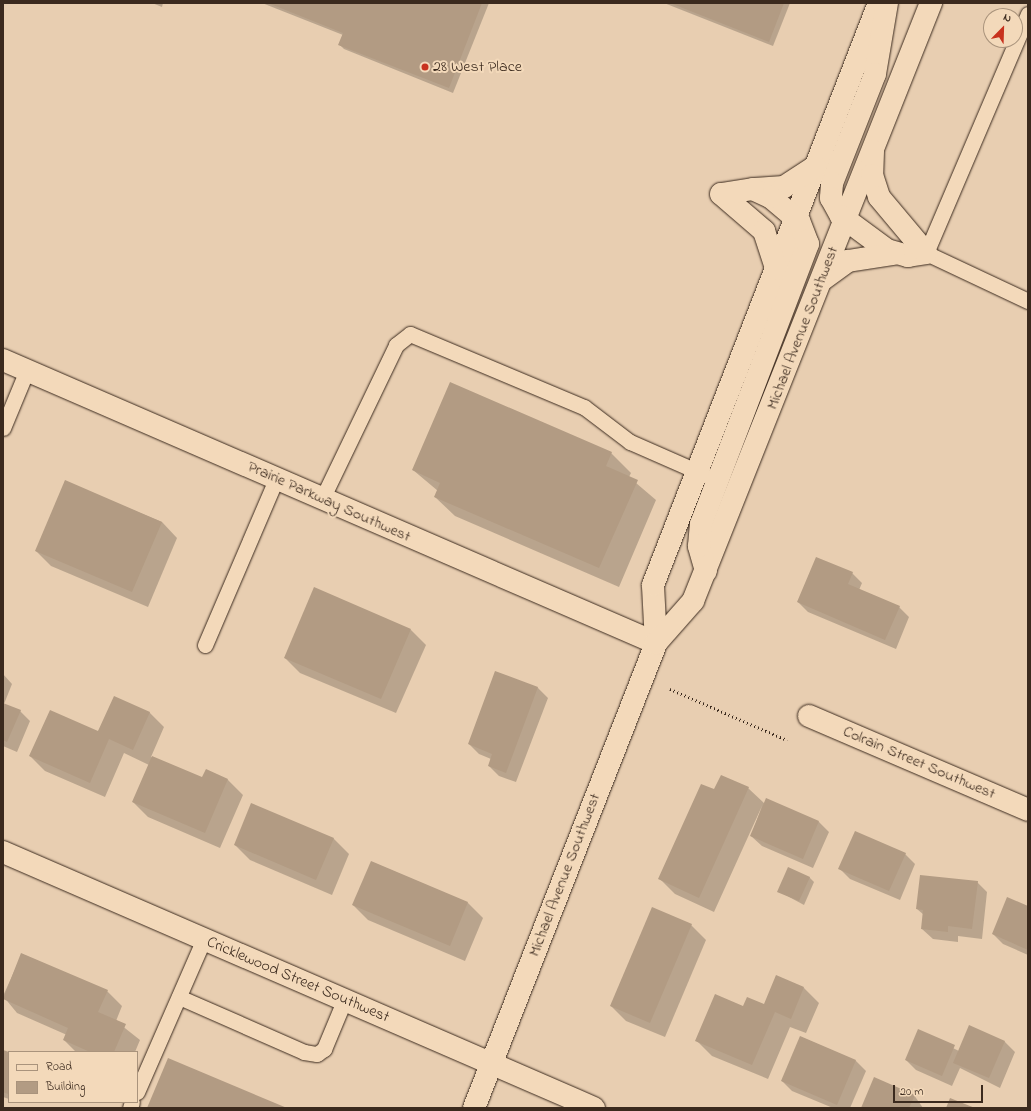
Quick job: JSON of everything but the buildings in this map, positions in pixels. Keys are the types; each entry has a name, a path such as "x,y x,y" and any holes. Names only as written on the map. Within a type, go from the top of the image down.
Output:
{"street":[{"name":"Michael Avenue Southwest","path":"656,643 652,585 879,3"},
{"path":"887,3 875,74 832,183 832,204 846,219 893,254"},
{"name":"Michael Avenue Southwest","path":"474,1108 656,643 693,601 706,571 823,279 931,3"},
{"path":"873,151 872,175 879,197 926,253"},
{"path":"776,269 764,231 721,194 753,189 784,187 815,166"},
{"path":"706,571 699,536 718,482 808,251 808,237 796,217 777,200 753,189"},
{"path":"823,279 848,261 893,254 926,253"},
{"name":"Prairie Parkway Southwest","path":"3,360 322,500 656,643"},
{"name":"Colrain Street Southwest","path":"809,716 1028,810"},
{"name":"Cricklewood Street Southwest","path":"3,852 594,1108"}],"lane":[{"path":"1028,14 926,253 1028,301"},
{"path":"322,500 396,346 410,334 584,407 630,442 718,482"},
{"path":"3,428 27,370"},
{"path":"205,645 276,479"},
{"path":"138,1090 204,940"},
{"path":"179,997 304,1052 316,1054 324,1049 344,1001"}],"path":[{"path":"670,689 787,740"}],"place":[{"name":"28 West Place","path":"425,67"}]}
